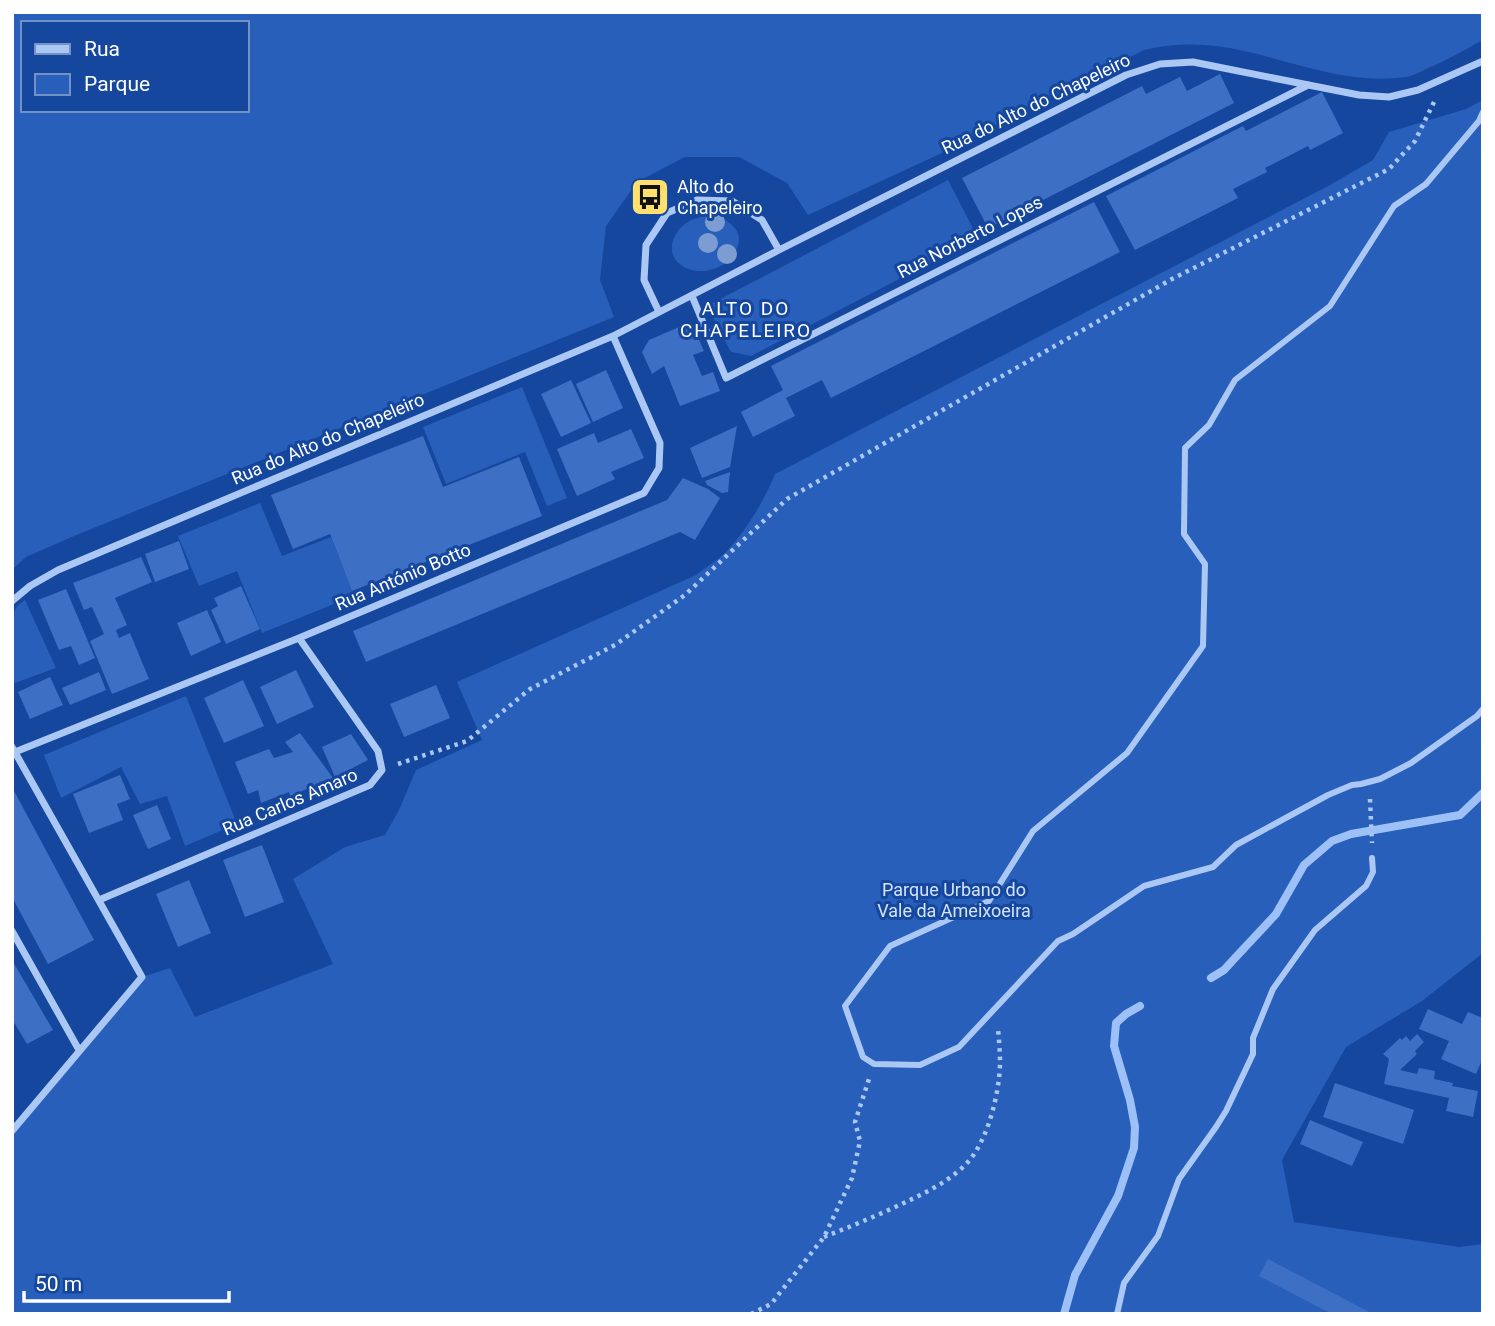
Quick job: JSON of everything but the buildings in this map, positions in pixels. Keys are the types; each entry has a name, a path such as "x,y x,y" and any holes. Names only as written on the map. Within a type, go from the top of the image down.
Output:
{"street":[{"name":"Rua do Alto do Chapeleiro","path":"12,601 30,586 58,570 613,336 1126,75 1160,64 1192,62 1359,95 1389,97 1418,90 1483,61"},
{"name":"Rua Norberto Lopes","path":"692,296 726,378 1308,85"},
{"path":"1483,112 1479,121 1426,184 1394,206 1330,306 1235,380 1209,425 1185,448 1184,534 1205,564 1203,646 1127,753 1033,831 989,901 890,946 845,1006 863,1057 874,1064 920,1065 940,1058 959,1047 1058,941 1073,934 1127,896 1144,886 1213,867 1236,845 1328,794 1380,779 1410,763 1483,709"},
{"path":"659,312 644,280 646,246 667,213 697,200 732,201 762,220 779,250"},
{"name":"Rua António Botto","path":"14,750 299,638 644,493 659,468 660,443 613,336"},
{"name":"Rua Carlos Amaro","path":"99,901 370,785 382,770 378,751 299,638"},
{"path":"12,1131 142,977 14,750"},
{"path":"1117,1314 1124,1283 1158,1236 1179,1179 1226,1111 1253,1054 1253,1038 1273,989 1315,930 1366,886 1373,872 1372,858"},
{"path":"12,930 79,1050"}],"path":[{"path":"382,770 467,741 530,689 615,645 685,595 787,499 1172,279 1389,169 1415,141 1445,79"},
{"path":"1370,807 1372,858"},
{"path":"824,1237 876,1216 946,1181 968,1162 983,1139 992,1115 1000,1063 997,1008"},
{"path":"751,1314 771,1304 824,1237 852,1178 860,1141 855,1122 874,1064"}],"green space":[{"path":"12,12 1483,12 1483,40 1406,77 1365,78 1324,72 1220,46 1194,44 1144,50 942,153 808,215 787,183 739,157 685,157 637,182 606,226 600,280 614,317 26,557 12,570"},
{"name":"Parque Urbano do Vale da Ameixoeira","path":"1483,100 1483,953 1422,1001 1346,1047 1282,1160 1294,1222 1459,1247 1483,1244 1483,1314 12,1314 12,1131 142,977 170,968 195,1017 333,964 293,879 345,847 385,835 416,770 482,740 457,682 696,575 734,542 754,514 775,474 1330,185 1373,160 1389,132 1466,109"},
{"path":"948,180 978,238 751,356 731,352 707,306"},
{"path":"706,216 721,219 734,226 739,238 738,246 730,260 717,268 702,271 687,269 673,255 674,238 686,223"},
{"path":"522,387 567,498 547,506 525,452 446,484 423,427"},
{"path":"260,503 282,556 331,537 354,596 262,633 237,571 199,586 178,536"},
{"path":"25,600 56,668 12,684 12,616 17,606"},
{"path":"186,696 237,824 185,846 167,796 140,804 121,767 61,798 44,755"}],"waterway":[{"path":"1211,978 1224,970 1276,914 1304,865 1332,841 1351,834 1460,815 1483,793"},
{"path":"1064,1314 1075,1275 1118,1196 1134,1148 1135,1127 1130,1100 1114,1046 1116,1023 1140,1006"}],"place":[{"name":"Alto do Chapeleiro","path":"650,197"}],"district":[{"name":"ALTO DO CHAPELEIRO","path":"746,319"}]}
